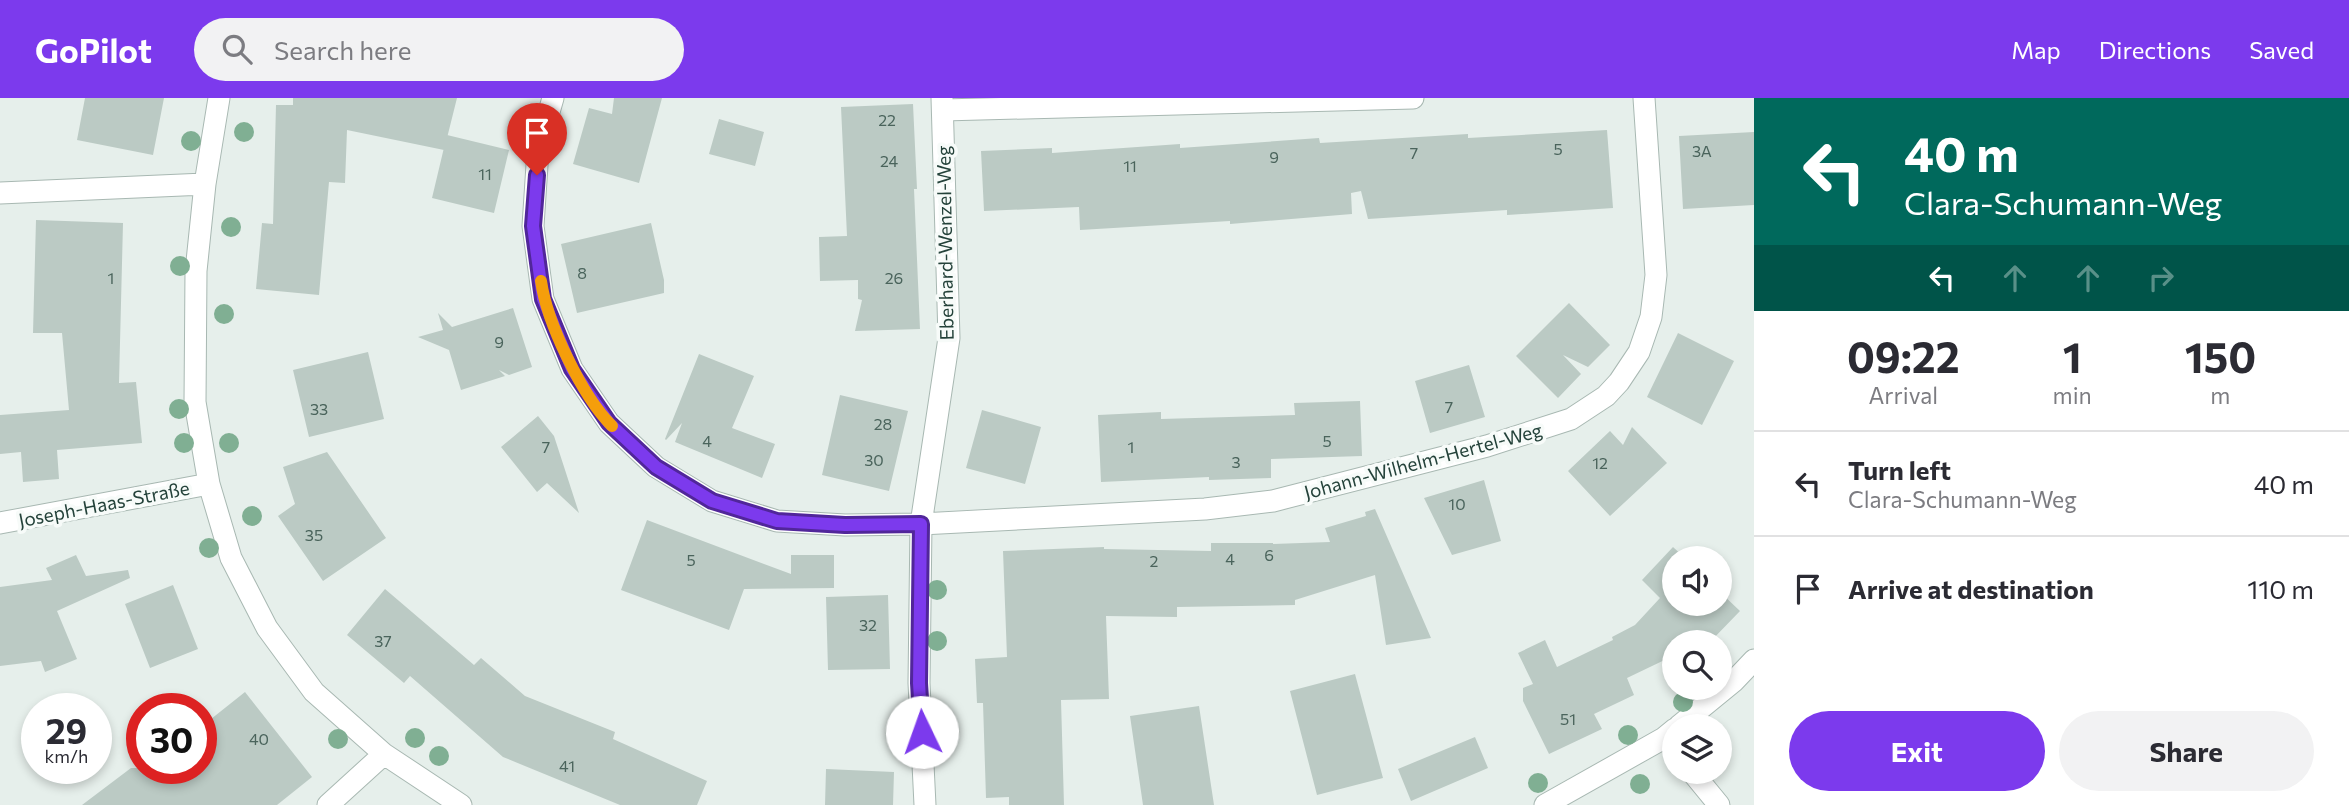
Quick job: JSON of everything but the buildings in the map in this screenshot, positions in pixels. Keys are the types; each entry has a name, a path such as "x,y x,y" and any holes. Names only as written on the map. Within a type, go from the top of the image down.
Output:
{"street":[{"path":"219,98 205,184 196,271 195,402 209,484 231,558 267,628 314,692 384,754 461,805"},
{"name":"Johann-Wilhelm-Hertel-Weg","path":"553,98 538,150 533,226 543,299 572,369 609,423 656,467 712,501 777,521 845,525 921,524 1205,509 1273,501 1487,446 1553,426 1589,408 1606,396 1630,367 1643,343 1651,317 1656,275 1644,98"},
{"path":"942,104 1413,98"},
{"name":"Eberhard-Wenzel-Weg","path":"925,805 919,683 921,524 949,338 942,104"},
{"path":"0,193 205,184"},
{"name":"Joseph-Haas-Straße","path":"0,523 209,484"},
{"path":"1697,714 1754,660"},
{"path":"1545,805 1662,742"},
{"path":"328,805 384,754"},
{"path":"1702,784 1719,805"}],"slow traffic":[{"path":"541,281 543,299 572,369 612,426"}],"route":[{"path":"537,175 533,226 543,299 572,369 609,423 656,467 712,501 777,521 845,525 921,524 919,683 922,732"}]}
